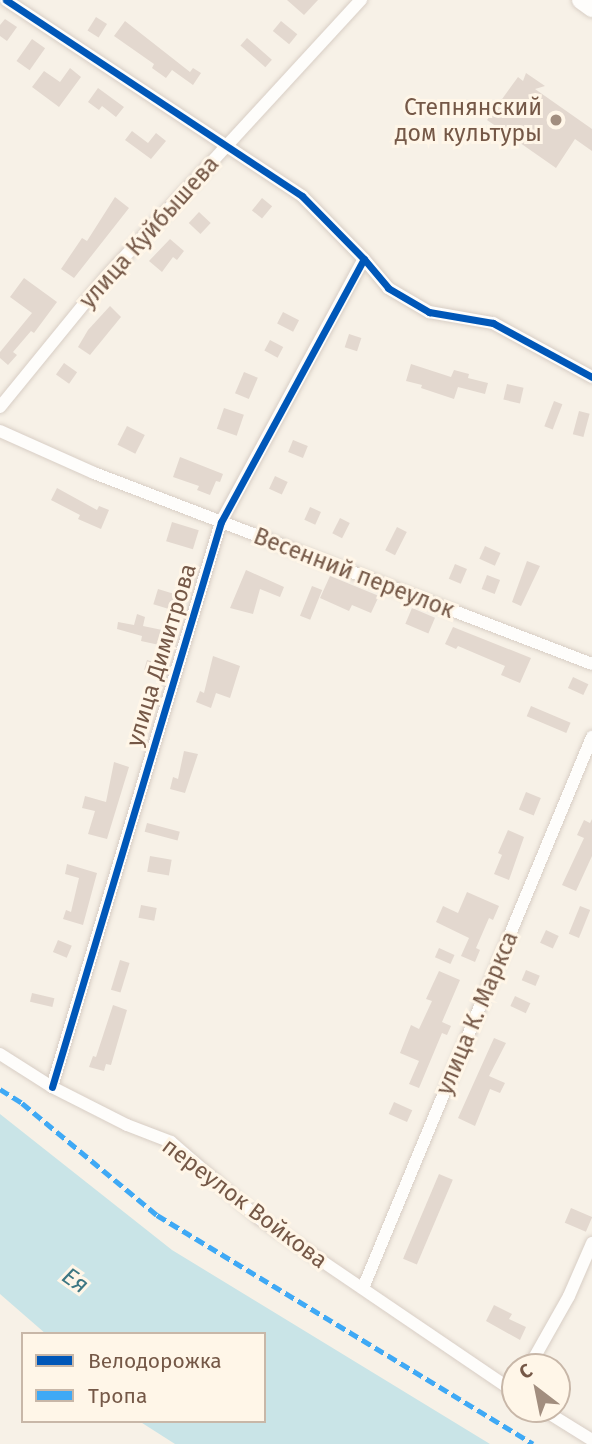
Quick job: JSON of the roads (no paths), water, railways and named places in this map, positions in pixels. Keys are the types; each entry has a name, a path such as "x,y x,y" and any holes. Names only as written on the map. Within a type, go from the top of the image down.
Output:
{"street":[{"path":"6,0 302,196 364,259 388,288 429,312 493,323 592,377"},
{"name":"улица Куйбышева","path":"0,407 106,277 361,0"},
{"path":"581,0 592,8"},
{"name":"улица Димитрова","path":"52,1087 221,522 364,259"},
{"name":"Весенний переулок","path":"0,431 94,473 592,664"},
{"name":"улица К. Маркса","path":"363,1289 592,737"},
{"name":"переулок Войкова","path":"0,1054 52,1087 127,1125 171,1142 260,1219 501,1383"},
{"path":"537,1353 569,1296 592,1243"},
{"path":"565,1423 592,1440"}],"water":[{"name":"Ея","path":"0,1114 172,1250 490,1444 175,1444 142,1423 266,1423 266,1332 44,1332 0,1294"}],"place":[{"name":"Степнянский дом культуры","path":"556,120"}]}
